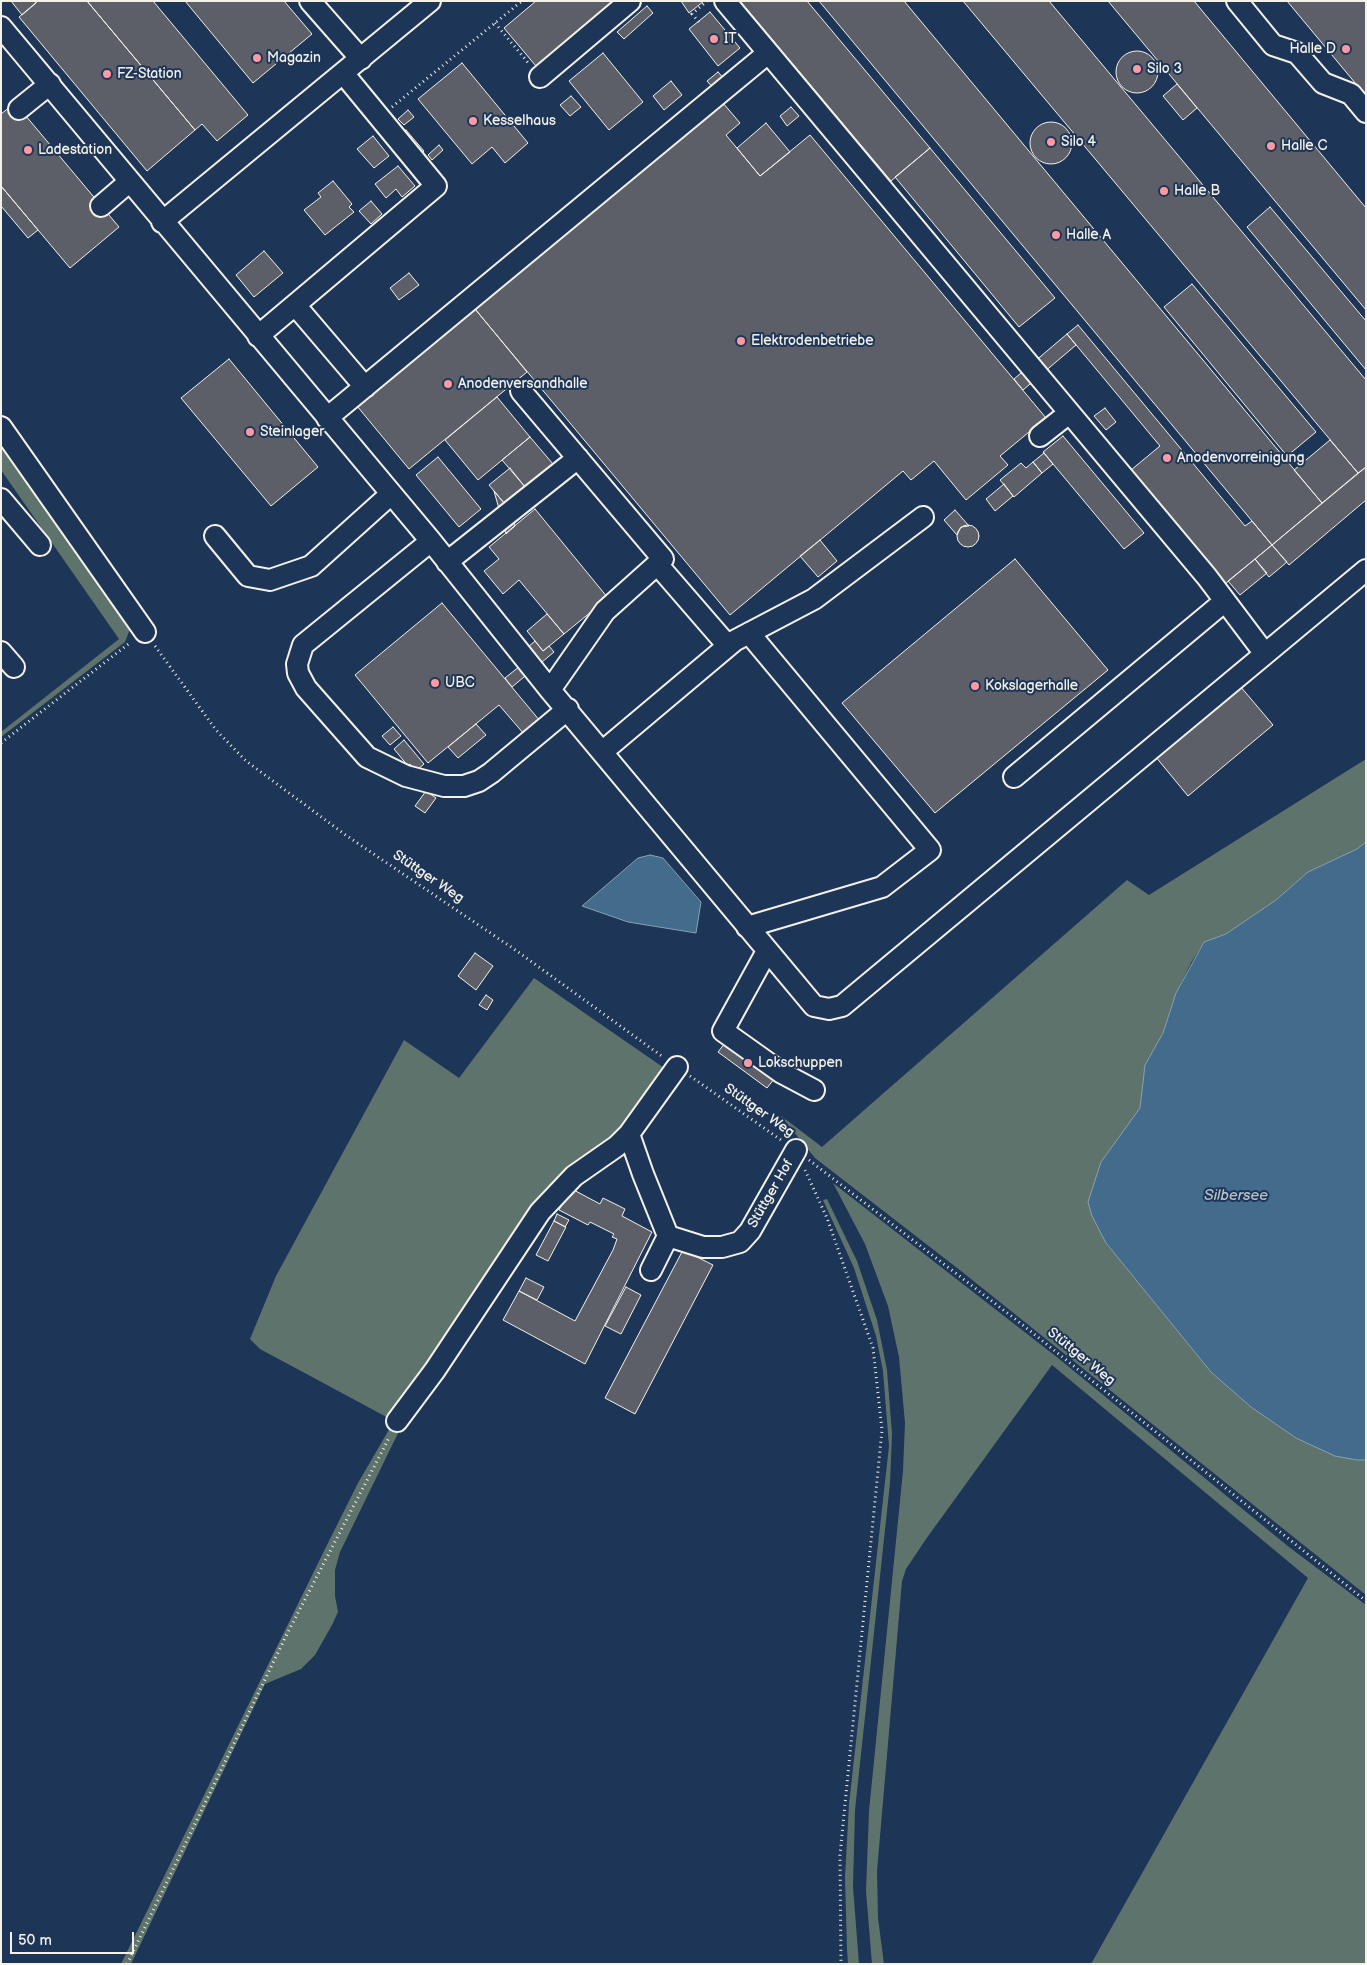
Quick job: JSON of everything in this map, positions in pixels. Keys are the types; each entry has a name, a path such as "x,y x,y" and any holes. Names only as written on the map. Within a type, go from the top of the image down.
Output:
{"lane":[{"path":"310,1 361,59"},
{"path":"162,222 430,1"},
{"path":"540,77 630,1"},
{"path":"725,1 768,53 934,237 1068,414 1225,601 1265,654"},
{"path":"1237,1 1273,45 1296,53 1323,83 1351,94 1366,112"},
{"path":"1,27 162,222 431,541 550,690 814,1006 829,1009 842,1006 1366,570"},
{"path":"327,418 727,89 768,53"},
{"path":"258,336 436,186 343,73"},
{"path":"19,109 50,84"},
{"path":"101,206 129,182"},
{"path":"295,305 365,387"},
{"path":"521,391 663,559 605,611 550,690"},
{"path":"1040,436 1068,414"},
{"path":"1,427 149,638"},
{"path":"447,562 578,458"},
{"path":"214,536 248,576 270,580 312,566 391,494"},
{"path":"1,499 40,545"},
{"path":"602,752 728,646 749,633 814,600 922,517"},
{"path":"431,541 303,645 297,664 298,672 306,688 367,757 406,776 444,786 471,784 485,777 568,710"},
{"path":"657,564 728,646"},
{"path":"1014,777 1225,601"},
{"path":"747,927 882,887 930,850 749,633"},
{"path":"767,951 723,1031 782,1073 814,1090"},
{"path":"397,1421 435,1370 540,1212 574,1176 618,1146 629,1134 677,1067"},
{"path":"629,1134 668,1236 651,1270"},
{"name":"Stüttger Hof","path":"668,1236 703,1247 722,1247 740,1242 750,1231 796,1150"}],"path":[{"path":"380,117 522,1"},
{"path":"699,22 692,14 707,1"},
{"path":"495,23 540,77"},
{"path":"517,49 522,49"},
{"path":"1,743 149,638"},
{"name":"Stüttger Weg","path":"149,638 216,730 246,760 347,836 514,949 796,1150 1019,1322 1366,1601"},
{"path":"796,1150 828,1218 873,1348 882,1430 841,1846 839,1891 841,1964"},
{"path":"127,1964 287,1634 397,1421"}],"green space":[{"path":"1,434 127,616 130,629 125,642 1,737 1,732 119,639 1,470"},
{"path":"1366,759 1366,842 1357,849 1308,872 1276,900 1226,934 1204,942 1191,963 1176,993 1163,1033 1145,1065 1140,1108 1128,1126 1106,1243 1211,1372 1251,1407 1296,1438 1357,1460 1366,1460 1366,1595 961,1271 815,1158 780,1115 822,1147 1127,880 1149,895"},
{"path":"534,978 667,1070 615,1140 571,1171 402,1425 340,1552 335,1570 335,1596 338,1612 332,1625 315,1655 301,1669 265,1684 131,1964 121,1964 358,1483 394,1421 260,1349 250,1339 276,1276 404,1040 459,1078"},
{"path":"833,1183 1058,1358 1289,1547 1366,1605 1366,1964 1091,1964 1308,1578 1052,1365 926,1539 906,1569 902,1581 877,1871 878,1918 884,1964 872,1964 866,1891 869,1811 903,1471 905,1423 899,1357 888,1306 865,1244"},
{"path":"827,1199 857,1261 877,1320 887,1370 892,1434 890,1483 855,1810 853,1887 859,1964 848,1964 847,1949 845,1877 849,1804 889,1446 883,1371 876,1336 854,1268 823,1200"}],"water":[{"name":"Silbersee","path":"1366,842 1366,1460 1357,1460 1335,1456 1296,1438 1251,1407 1211,1372 1106,1243 1092,1216 1088,1202 1101,1162 1140,1108 1145,1065 1163,1033 1176,993 1204,942 1226,934 1276,900 1308,872 1357,849"},
{"path":"650,855 663,858 701,902 696,933 628,922 582,906 638,858"}],"building":[{"path":"11,1 35,1 36,3 22,15"},
{"name":"FZ-Station","path":"38,1 87,1 195,130 147,171 19,17"},
{"path":"87,1 153,1 248,115 217,141 202,124 195,130"},
{"name":"Magazin","path":"185,1 284,1 312,34 253,83"},
{"path":"536,1 626,1 541,72 504,28"},
{"path":"681,1 704,1 689,13"},
{"path":"740,1 807,1 930,148 891,181"},
{"name":"Halle A","path":"819,1 904,1 1322,503 1272,545"},
{"name":"Halle B","path":"963,1 1049,1 1366,380 1366,467 1358,473"},
{"name":"Halle C","path":"1108,1 1194,1 1366,208 1366,310"},
{"name":"Halle D","path":"1287,1 1366,1 1366,96"},
{"path":"647,6 653,13 624,39 617,32"},
{"name":"IT","path":"710,12 740,48 718,66 689,29"},
{"name":"Silo 3","path":"1137,51 1152,57 1158,72 1152,87 1137,93 1122,87 1116,72 1122,57"},
{"path":"603,53 643,102 609,130 569,81"},
{"name":"Kesselhaus","path":"462,63 528,143 505,163 492,147 472,164 418,99"},
{"path":"718,72 726,81 715,90 707,81"},
{"path":"671,81 682,95 664,110 653,96"},
{"path":"1177,84 1197,108 1183,120 1163,96"},
{"path":"571,96 581,107 570,116 560,105"},
{"name":"Ladestation","path":"15,103 119,227 70,268 1,186 1,114"},
{"name":"Elektrodenbetriebe","path":"723,103 740,123 726,135 760,176 810,135 1046,418 1000,456 1008,465 966,500 934,461 911,480 903,471 730,615 475,309"},
{"path":"791,107 799,116 787,126 780,116"},
{"path":"408,110 414,117 404,125 398,119"},
{"name":"Silo 4","path":"1051,122 1066,128 1072,143 1066,158 1051,164 1036,158 1030,143 1036,128"},
{"path":"766,123 790,152 760,176 737,148"},
{"path":"406,130 424,151 418,156 400,135"},
{"path":"373,136 389,156 374,168 357,149"},
{"path":"439,145 443,150 432,160 428,155"},
{"path":"930,148 1055,298 1019,327 895,177"},
{"path":"398,166 415,186 402,197 396,189 386,198 375,184"},
{"path":"333,181 352,204 349,207 354,212 325,235 304,210 321,197 318,193"},
{"path":"1,186 38,230 28,238 1,206"},
{"path":"371,201 382,214 371,224 359,211"},
{"path":"1270,207 1366,321 1366,370 1247,227"},
{"path":"264,251 283,273 254,297 236,275"},
{"path":"409,273 419,285 399,300 390,288"},
{"path":"1192,284 1316,432 1287,456 1164,307"},
{"name":"Anodenversandhalle","path":"475,309 527,372 409,469 357,406"},
{"name":"Anodenvorreinigung","path":"1078,325 1245,526 1252,521 1272,545 1225,584 1131,470 1160,446 1067,334"},
{"path":"1067,334 1076,345 1023,390 1014,379"},
{"name":"Steinlager","path":"229,359 318,467 271,506 181,398"},
{"path":"497,397 530,437 478,480 445,440"},
{"path":"1105,408 1116,422 1106,430 1094,416"},
{"path":"1063,436 1144,533 1124,549 1043,452"},
{"path":"530,437 553,464 526,488 502,460"},
{"path":"1330,440 1358,473 1322,503 1294,470"},
{"path":"1044,453 1053,464 1042,473 1033,462"},
{"path":"438,457 481,509 459,527 416,475"},
{"path":"1033,462 1042,473 1014,497 1000,480 1021,463 1026,468"},
{"path":"1366,467 1366,500 1289,565 1272,545"},
{"path":"510,468 525,487 504,503 489,485"},
{"path":"1004,484 1013,496 995,511 986,499"},
{"path":"494,491 504,503 508,500 515,526 506,534"},
{"path":"535,509 608,598 564,634 519,580 503,594 484,571 499,559 489,547"},
{"path":"955,510 969,526 961,527 957,535 944,520"},
{"path":"968,525 976,528 979,536 976,544 968,547 960,544 957,536 960,528"},
{"path":"820,540 837,561 818,577 800,556"},
{"path":"1272,545 1287,562 1269,577 1255,559"},
{"name":"Kokslagerhalle","path":"1015,559 1108,670 935,813 842,703"},
{"path":"1255,559 1267,573 1240,595 1228,581"},
{"name":"UBC","path":"442,603 540,721 524,734 499,705 428,763 355,675"},
{"path":"547,614 564,634 543,651 527,631"},
{"path":"535,641 543,651 549,646 554,652 512,687 505,678 535,654 528,647"},
{"path":"1240,686 1273,725 1188,796 1155,756"},
{"path":"476,724 486,735 458,758 448,747"},
{"path":"393,727 401,736 390,745 382,736"},
{"path":"404,740 424,764 416,771 410,764 408,766 394,749"},
{"path":"426,791 436,798 425,813 415,806"},
{"path":"475,953 493,966 476,990 458,976"},
{"path":"486,995 493,1000 487,1010 479,1005"},
{"name":"Lokschuppen","path":"729,1038 778,1074 767,1088 718,1052"},
{"path":"570,1188 600,1204 603,1198 625,1209 622,1216 652,1232 585,1364 503,1320 519,1291 575,1321 613,1250 617,1239 612,1237 614,1234 590,1222 588,1225 559,1210"},
{"path":"557,1214 569,1220 565,1227 554,1221"},
{"path":"554,1221 566,1227 548,1261 536,1255"},
{"path":"683,1250 713,1265 635,1414 605,1398"},
{"path":"526,1278 544,1287 537,1300 519,1291"},
{"path":"626,1287 641,1295 621,1334 605,1326"}],"place":[{"name":"IT","path":"714,39"},
{"name":"Halle D","path":"1346,49"},
{"name":"Magazin","path":"257,58"},
{"name":"Silo 3","path":"1137,69"},
{"name":"FZ-Station","path":"107,74"},
{"name":"Kesselhaus","path":"473,121"},
{"name":"Silo 4","path":"1051,142"},
{"name":"Halle C","path":"1271,146"},
{"name":"Ladestation","path":"28,150"},
{"name":"Halle B","path":"1164,191"},
{"name":"Halle A","path":"1056,235"},
{"name":"Elektrodenbetriebe","path":"741,341"},
{"name":"Anodenversandhalle","path":"448,384"},
{"name":"Steinlager","path":"250,432"},
{"name":"Anodenvorreinigung","path":"1167,458"},
{"name":"UBC","path":"435,683"},
{"name":"Kokslagerhalle","path":"975,686"},
{"name":"Lokschuppen","path":"748,1063"}]}
